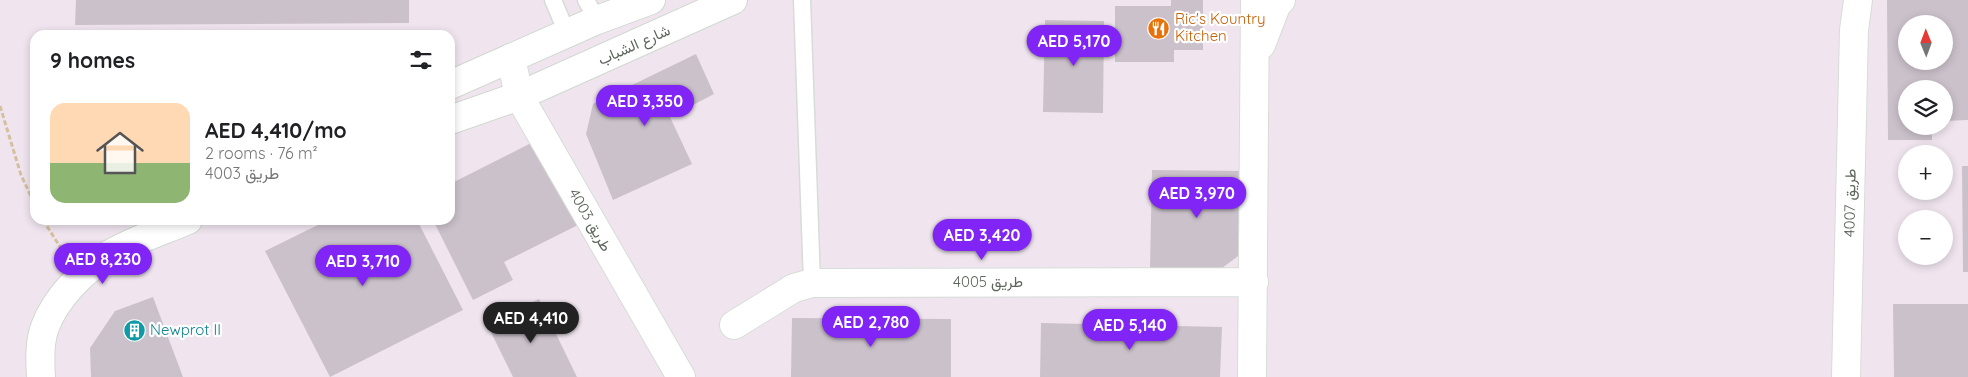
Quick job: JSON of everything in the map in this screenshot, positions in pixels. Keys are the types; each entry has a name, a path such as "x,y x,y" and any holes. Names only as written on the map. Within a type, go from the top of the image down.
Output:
{"street":[{"path":"455,83 567,33 591,10 651,0"},
{"name":"شارع الشباب","path":"455,118 519,96 733,0"},
{"path":"1252,377 1255,0"},
{"path":"1254,71 1262,38 1276,6 1281,0"},
{"name":"طريق 4007","path":"1842,0 1854,30"},
{"name":"طريق 4007","path":"1846,377 1854,30 1858,0"},
{"name":"طريق 4003","path":"511,58 519,96 678,376"},
{"path":"41,377 40,362 44,328 60,301 81,275 140,230 164,225"},
{"name":"طريق 4005","path":"734,325 794,288 812,283 1254,282"}],"lane":[{"path":"552,0 567,33"},
{"path":"802,0 812,283"}],"path":[{"path":"0,106 21,175 30,194"},
{"path":"46,225 57,244 81,275"}],"building":[{"path":"76,0 409,0 409,23 75,25"},
{"name":"Ric's Kountry Kitchen","path":"1171,0 1203,0 1203,50 1174,50 1174,62 1115,62 1115,6 1171,6"},
{"path":"1887,0 1968,0 1968,120 1953,121 1953,80 1898,80 1898,135 1932,135 1932,140 1888,140"},
{"path":"1045,20 1104,21 1103,113 1043,112"},
{"path":"696,54 714,94 670,117 692,164 613,200 586,134 593,104"},
{"path":"537,140 580,224 504,262 513,280 473,300 436,225 455,225 455,181"},
{"path":"1962,166 1968,166 1968,272 1963,272"},
{"path":"1152,170 1247,171 1245,251 1218,271 1150,269"},
{"path":"318,225 420,225 463,310 330,377 265,251"},
{"name":"Newprot II","path":"153,297 183,377 91,377 90,348 115,311"},
{"path":"539,299 577,377 513,377 487,324"},
{"path":"1893,304 1968,304 1968,377 1894,377"},
{"path":"792,318 951,319 951,377 791,377"},
{"path":"1041,323 1222,327 1220,377 1040,377"}],"place":[{"name":"Ric's Kountry Kitchen","path":"1159,28"},
{"name":"Newprot II","path":"134,330"}]}
